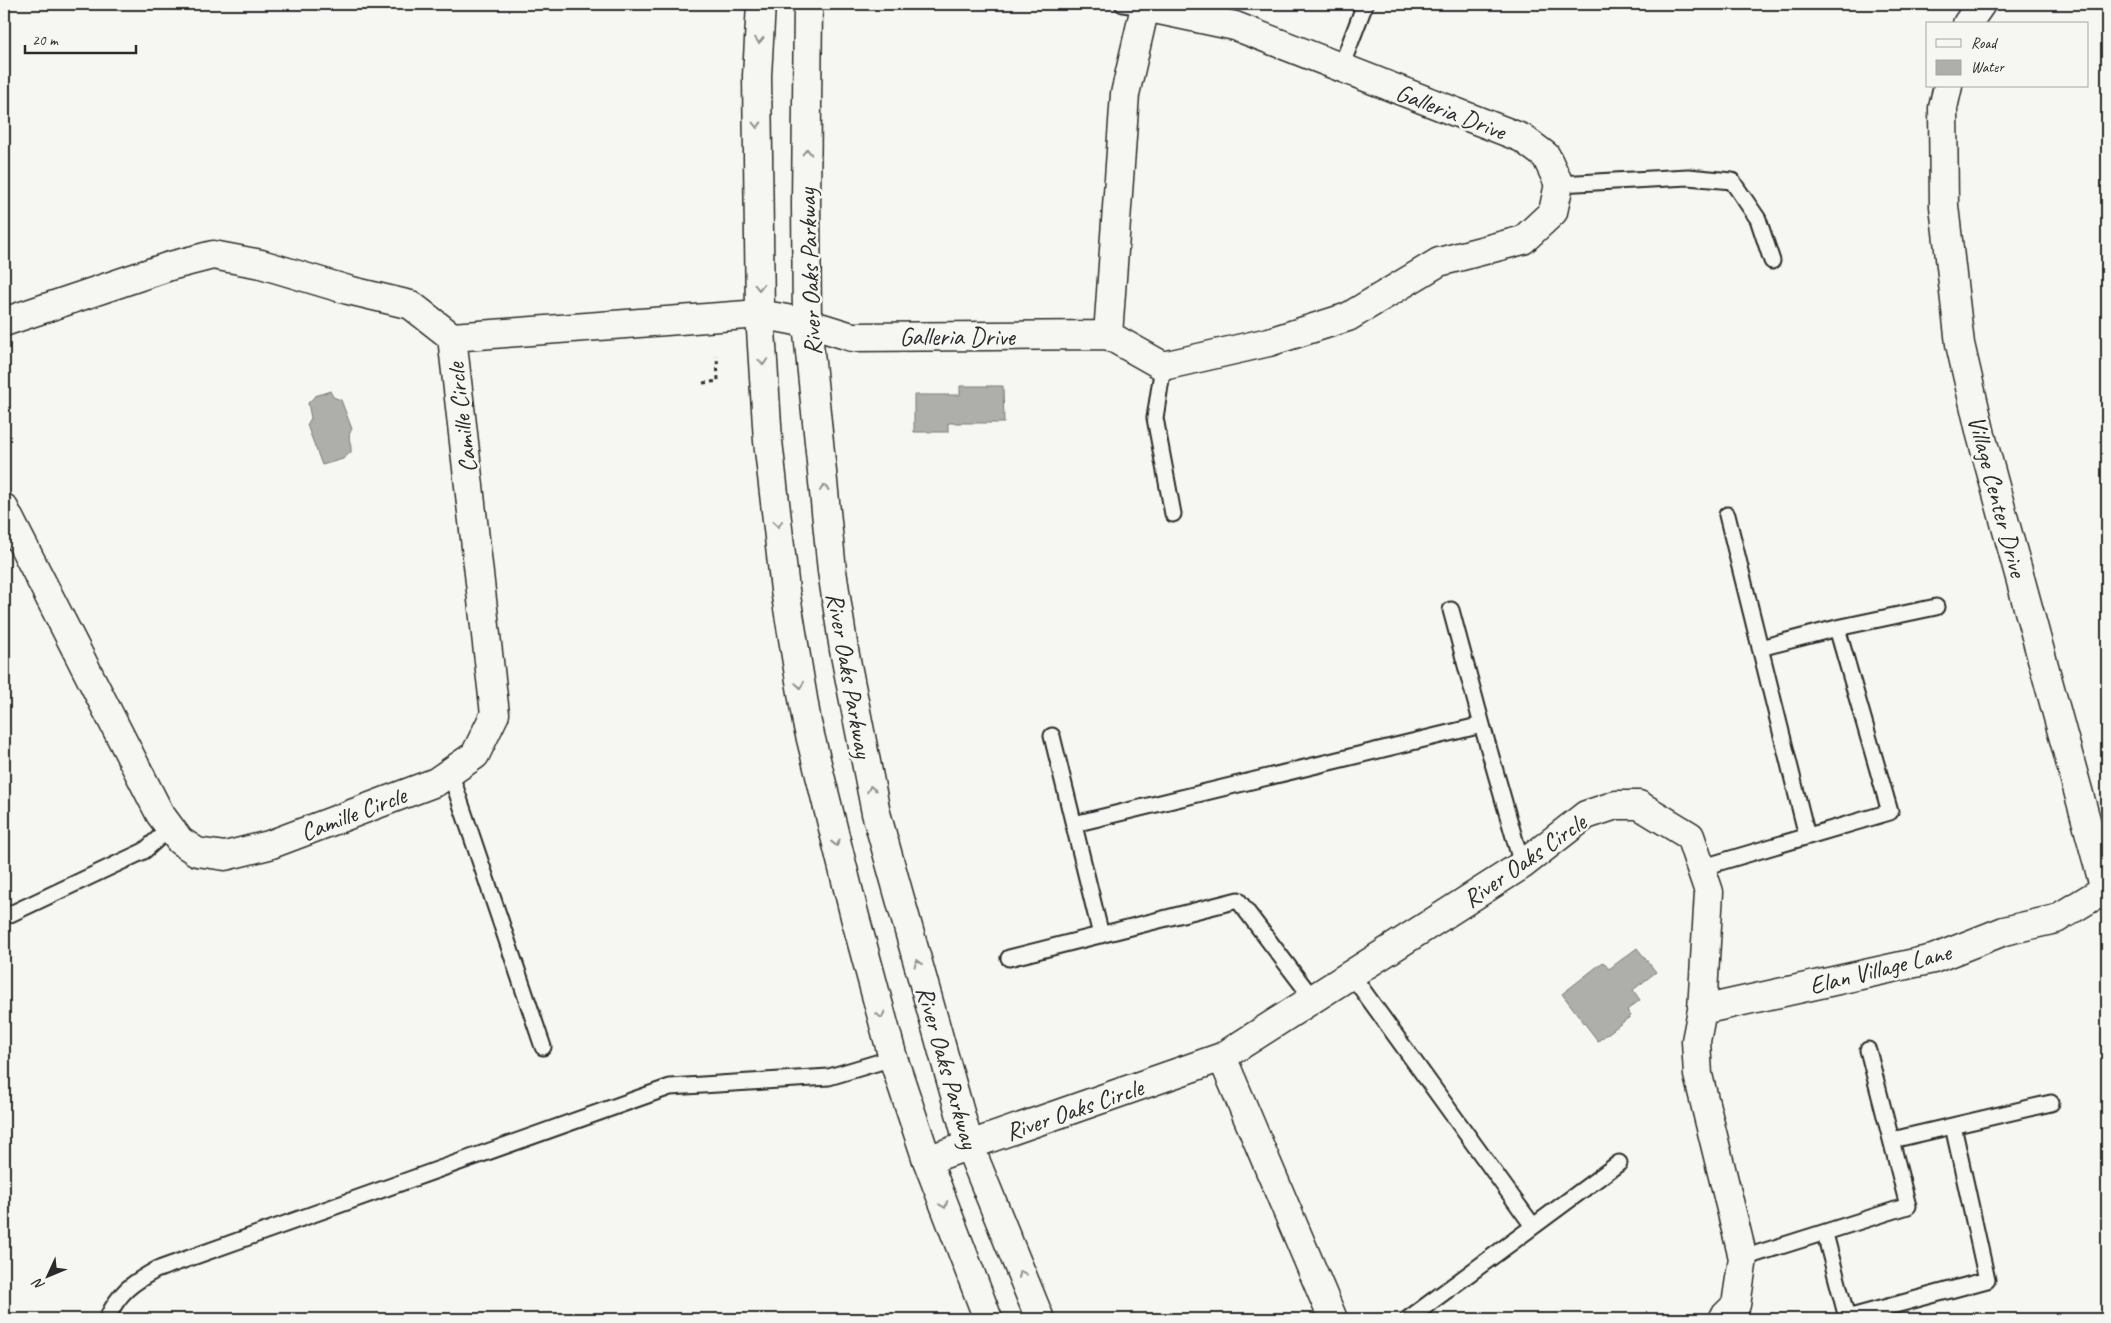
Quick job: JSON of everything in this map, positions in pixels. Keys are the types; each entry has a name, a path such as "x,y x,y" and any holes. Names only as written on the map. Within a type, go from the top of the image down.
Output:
{"street":[{"name":"River Oaks Parkway","path":"761,4 757,76 760,314 768,441 785,590 807,724 855,917 893,1058 927,1160 988,1319"},
{"name":"River Oaks Parkway","path":"808,4 806,204 808,323 832,571 844,650 874,803 969,1145 1040,1319"},
{"path":"1968,22 1981,4"},
{"name":"Galleria Drive","path":"1108,335 1125,94 1134,6 1235,26 1522,138 1546,156 1559,184"},
{"name":"Village Center Drive","path":"1947,88 1942,108 1944,206 1960,344 1981,435 2107,891"},
{"path":"1163,366 1268,342 1348,317 1439,262 1523,240 1553,212 1559,184"},
{"name":"Camille Circle","path":"4,322 170,266 213,255 261,264 348,290 411,306 452,337 760,314 808,323"},
{"name":"Galleria Drive","path":"808,323 852,337 1108,335 1163,366"},
{"name":"Camille Circle","path":"4,508 160,814 180,841 197,852 225,856 270,845 436,782 475,755 495,714 452,337"},
{"name":"River Oaks Circle","path":"927,1160 1222,1056 1522,866 1586,814 1616,805 1639,805 1690,836 1709,892 1702,1010 1696,1041 1698,1075 1743,1258 1736,1305 1722,1319"},
{"name":"Elan Village Lane","path":"1702,1010 1933,959 2004,931 2056,919 2107,891"},
{"path":"1222,1056 1333,1319"}],"lane":[{"path":"1341,67 1365,4"},
{"path":"1559,184 1688,177 1732,181 1758,220 1772,261"},
{"path":"1163,366 1156,418 1173,514"},
{"path":"1728,515 1807,836"},
{"path":"1760,648 1837,628 1936,607"},
{"path":"1450,610 1522,866"},
{"path":"1700,868 1890,812 1837,628"},
{"path":"1074,824 1482,725"},
{"path":"1052,736 1101,935"},
{"path":"450,772 543,1047"},
{"path":"4,917 144,851 170,828"},
{"path":"1010,958 1238,900 1313,999"},
{"path":"1351,974 1533,1226"},
{"path":"1743,1258 1825,1234 1908,1206 1868,1050"},
{"path":"108,1319 114,1303 133,1283 156,1270 670,1087 829,1077 893,1058"},
{"path":"1892,1140 2051,1104"},
{"path":"1825,1234 1847,1318 1988,1280 1953,1126"},
{"path":"1408,1319 1619,1163"}],"path":[{"path":"703,383 718,381 717,356"}],"water":[{"path":"960,386 1003,386 1004,423 948,423 948,432 914,432 914,395 960,395"},
{"path":"330,391 333,397 341,400 352,429 349,437 351,452 343,459 322,465 307,425 311,418 308,403 315,396"},
{"path":"1637,948 1656,972 1633,990 1640,1000 1627,1010 1631,1016 1598,1041 1562,994 1603,962 1609,969"}]}
